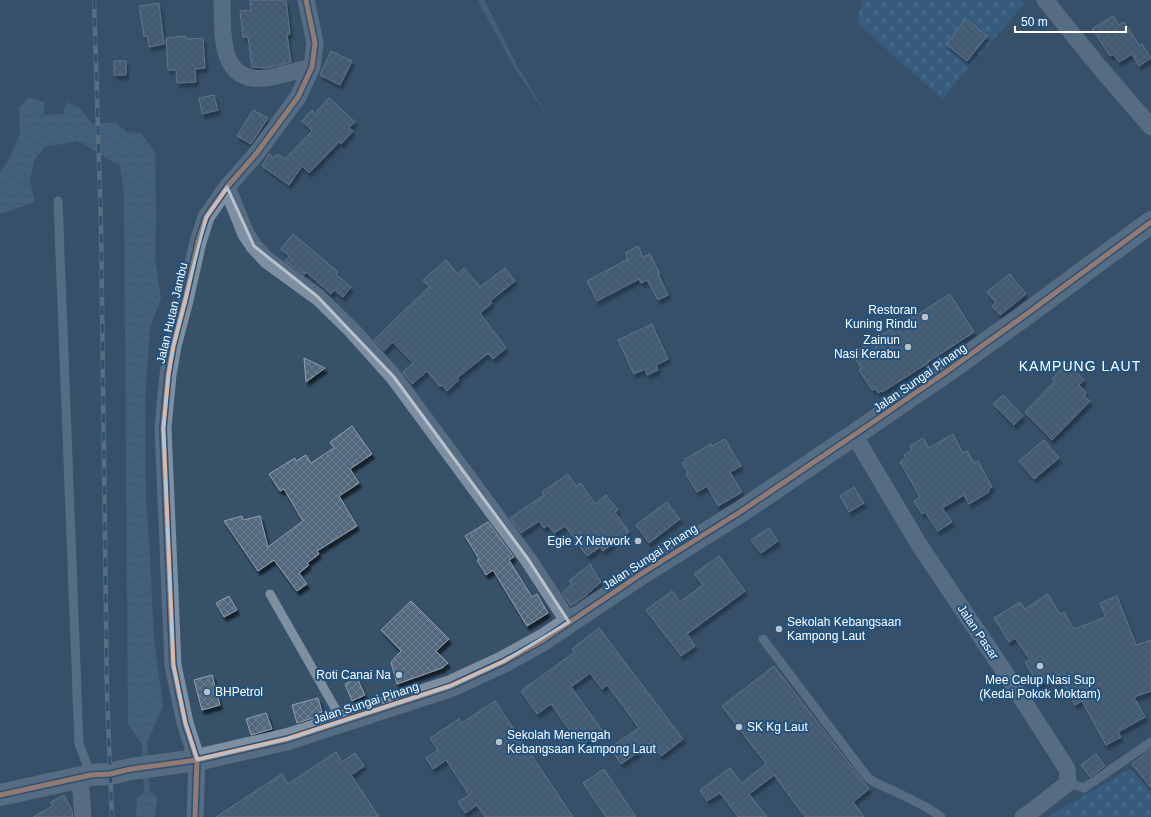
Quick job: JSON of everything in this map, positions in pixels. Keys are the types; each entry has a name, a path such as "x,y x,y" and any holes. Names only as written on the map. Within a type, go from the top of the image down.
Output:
{"street":[{"path":"222,0 223,40 229,63 237,73 251,78 264,78 312,67"},
{"name":"Jalan Hutan Jambu","path":"195,817 197,760 185,723 173,665 163,428 168,375 173,346 198,242 206,217 227,187 256,154 298,97 312,67 316,43 306,0"},
{"path":"1045,0 1101,69 1150,124"},
{"path":"227,187 246,234 254,246 267,260 318,297 351,329 394,377 528,559 569,622"},
{"name":"Jalan Sungai Pinang","path":"0,795 90,776 197,760 288,739 451,686 503,662 543,640 641,574 740,512 854,435 990,341 1151,222"},
{"name":"Jalan Pasar","path":"854,435 920,546 1006,674 1067,769 1068,783"},
{"path":"83,817 90,776"},
{"path":"1030,815 1068,783"}],"lane":[{"path":"58,201 79,744 90,776"},
{"path":"270,594 343,722"},
{"path":"763,639 868,778 879,785 920,803 941,817"},
{"path":"1068,783 1084,788 1151,742"}],"highlighted area":[{"path":"227,187 254,246 318,297 394,377 528,559 569,622 503,662 451,686 288,739 197,760 185,723 173,665 163,428 168,375 173,346 206,217"}],"green space":[{"path":"862,0 1020,0 1024,4 942,99 857,23"},
{"path":"1130,769 1151,791 1151,817 1047,817"}],"water":[{"path":"479,0 484,0 518,67 550,120 515,68 479,3"},
{"path":"29,97 44,102 44,115 63,114 67,102 79,107 92,124 115,122 127,132 141,133 155,152 155,259 161,298 150,328 145,399 146,501 154,640 163,706 147,743 150,791 157,798 155,817 136,817 137,797 144,793 142,744 128,724 124,193 120,166 78,141 45,147 34,160 30,181 35,202 0,214 0,173 10,157 20,133 19,108"}],"building":[{"path":"250,0 286,0 290,34 287,35 291,62 267,68 252,67 248,37 243,37 240,11 251,10"},
{"path":"159,3 164,44 149,47 147,36 144,36 139,6"},
{"path":"1113,16 1119,25 1124,22 1140,46 1142,44 1151,58 1139,66 1132,54 1119,62 1113,54 1110,56 1092,29"},
{"path":"966,19 987,36 967,61 946,44"},
{"path":"186,36 186,39 203,38 205,68 195,69 196,82 177,83 176,70 168,70 166,38"},
{"path":"331,51 352,61 340,85 320,75"},
{"path":"114,61 126,61 126,75 114,75"},
{"path":"214,95 218,110 202,114 199,98"},
{"path":"329,98 355,122 349,128 353,131 341,144 339,142 309,173 302,166 289,185 262,166 269,154 274,158 277,154 285,159 312,131 302,121 312,110 315,113"},
{"path":"253,110 268,118 251,144 237,136"},
{"path":"293,234 338,272 336,274 351,287 343,297 334,290 331,294 306,272 304,275 285,261 289,256 281,249"},
{"path":"638,246 643,257 650,254 668,295 658,300 647,280 641,283 639,279 597,301 587,281 628,259 625,253"},
{"path":"446,260 458,274 464,268 480,287 505,268 515,281 490,301 492,303 480,313 506,348 493,359 489,354 487,354 457,378 459,380 447,391 442,385 440,387 427,371 412,384 403,372 413,363 393,342 384,351 374,340 429,287 423,280"},
{"path":"1010,274 1026,294 1000,315 992,306 996,303 987,292"},
{"path":"950,294 974,332 882,392 881,391 878,393 875,389 872,390 859,370 861,368 854,357 861,353 858,350"},
{"path":"652,324 668,359 656,365 658,370 647,375 645,369 634,374 618,340"},
{"path":"304,358 325,368 306,382"},
{"path":"1067,363 1084,380 1079,385 1086,393 1084,396 1090,401 1052,440 1025,412 1055,381 1052,379"},
{"path":"1003,395 1023,416 1014,425 993,404"},
{"path":"352,426 372,454 350,469 359,483 339,496 357,526 317,551 319,554 307,563 309,565 299,573 307,584 297,591 274,560 258,571 224,521 242,516 243,520 260,516 268,547 303,521 284,489 280,491 269,474 295,458 296,461 306,455 311,463 334,448 330,442"},
{"path":"953,434 963,453 967,451 974,463 978,461 992,487 988,490 989,492 969,504 964,495 942,508 952,522 938,531 925,512 922,514 914,501 920,497 900,462 906,458 904,455 912,450 910,446 923,438 929,448"},
{"path":"725,439 741,466 730,472 742,492 718,506 707,486 697,492 686,474 688,473 682,463 686,461 685,459 711,444 712,446"},
{"path":"1044,440 1059,458 1034,479 1019,461"},
{"path":"568,474 576,486 581,483 595,504 606,495 618,510 615,512 629,532 603,551 600,547 587,556 565,526 554,533 548,525 544,528 539,521 521,533 510,518 544,495 542,492"},
{"path":"854,487 864,503 849,512 840,496"},
{"path":"667,502 680,519 649,543 636,525"},
{"path":"488,522 514,557 509,560 532,597 537,594 548,613 527,626 493,570 486,575 477,560 479,559 465,536"},
{"path":"769,528 778,541 761,553 751,540"},
{"path":"719,556 745,591 687,634 695,646 681,656 646,610 672,591 680,602 703,585 694,574"},
{"path":"590,564 601,582 587,595 571,606 562,593 572,584 569,581"},
{"path":"1048,594 1060,614 1064,612 1074,629 1106,617 1100,603 1117,596 1136,645 1151,640 1151,691 1134,697 1145,717 1118,732 1121,737 1106,745 1082,701 1075,705 1059,674 1039,686 1025,662 1030,660 1015,638 1009,642 994,618 1020,602 1025,609"},
{"path":"229,596 237,610 224,617 216,603"},
{"path":"411,601 449,639 436,651 448,663 442,668 397,684 391,662 401,651 381,630"},
{"path":"599,628 683,739 661,756 651,743 621,764 610,748 639,728 607,685 602,689 590,673 571,687 602,730 581,746 551,704 537,714 521,691 575,652 572,649"},
{"path":"774,666 869,789 853,802 864,817 805,817 774,775 749,794 767,817 738,817 720,793 707,801 700,790 730,768 742,783 766,764 722,706"},
{"name":"BHPetrol","path":"212,675 220,705 202,710 194,680"},
{"path":"357,678 365,695 352,701 345,684"},
{"path":"318,698 322,712 318,713 319,716 297,723 292,705"},
{"path":"495,701 573,817 485,817 477,805 465,813 458,802 469,795 446,760 433,769 426,758 438,750 430,738 459,719 462,723"},
{"path":"266,713 272,729 251,735 246,719"},
{"path":"1151,749 1151,788 1132,764"},
{"path":"336,752 342,762 355,753 364,766 351,775 379,817 216,817 282,774 288,784"},
{"path":"1096,754 1105,766 1090,777 1081,765"},
{"path":"604,769 636,817 606,817 583,783"},
{"path":"64,795 72,810 73,817 33,817 53,806 51,802"}],"railway":[{"path":"94,0 101,226 107,696 112,817"}],"cycle path":[{"path":"195,817 197,760 185,723 173,665 163,428 168,375 173,346 198,242 206,217 227,187 256,154 298,97 312,67 315,43 306,0"},
{"path":"0,795 91,775 110,774 131,769 197,760 288,739 451,686 503,662 543,640 641,574 740,512 854,435 946,372 1151,222"}],"place":[{"name":"Restoran Kuning Rindu","path":"925,317"},
{"name":"Zainun Nasi Kerabu","path":"908,347"},
{"name":"Egie X Network","path":"638,541"},
{"name":"Sekolah Kebangsaan Kampong Laut","path":"779,629"},
{"name":"Mee Celup Nasi Sup (Kedai Pokok Moktam)","path":"1040,666"},
{"name":"Roti Canai Na","path":"399,675"},
{"name":"BHPetrol","path":"207,692"},
{"name":"SK Kg Laut","path":"739,727"},
{"name":"Sekolah Menengah Kebangsaan Kampong Laut","path":"499,742"}],"district":[{"name":"KAMPUNG LAUT","path":"1080,366"}]}
